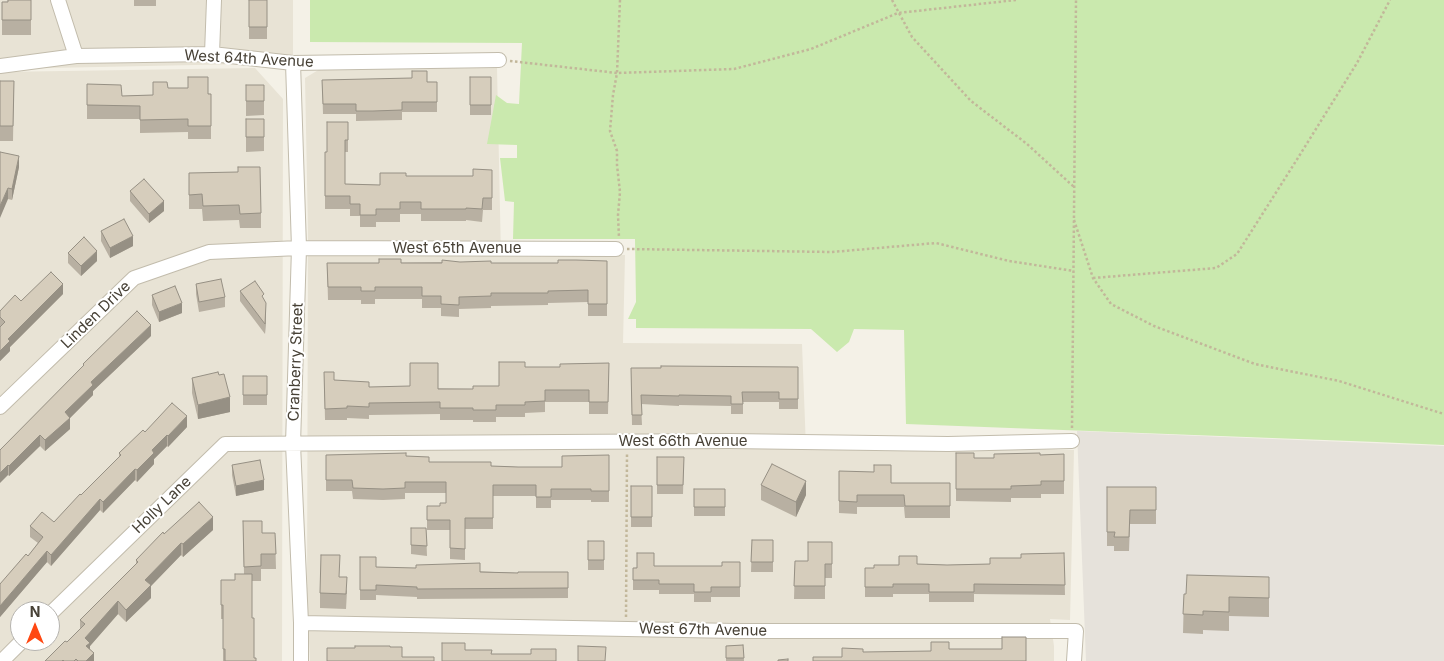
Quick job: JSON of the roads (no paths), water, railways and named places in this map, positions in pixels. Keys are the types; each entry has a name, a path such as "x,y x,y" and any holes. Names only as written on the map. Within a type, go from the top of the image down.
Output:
{"street":[{"path":"58,0 76,56"},
{"path":"212,54 214,0"},
{"name":"West 64th Avenue","path":"0,66 76,56 212,54 293,63 499,60"},
{"name":"Cranberry Street","path":"293,63 299,248 293,444 301,661"},
{"name":"West 65th Avenue","path":"299,248 616,248"},
{"name":"Linden Drive","path":"0,407 134,278 209,252 299,248"},
{"name":"West 66th Avenue","path":"293,444 729,441 948,444 1072,441"},
{"name":"Holly Lane","path":"60,604 225,444 293,444"},
{"name":"West 67th Avenue","path":"301,623 736,631 1076,631 1074,661"},
{"path":"2,661 12,651"}]}
